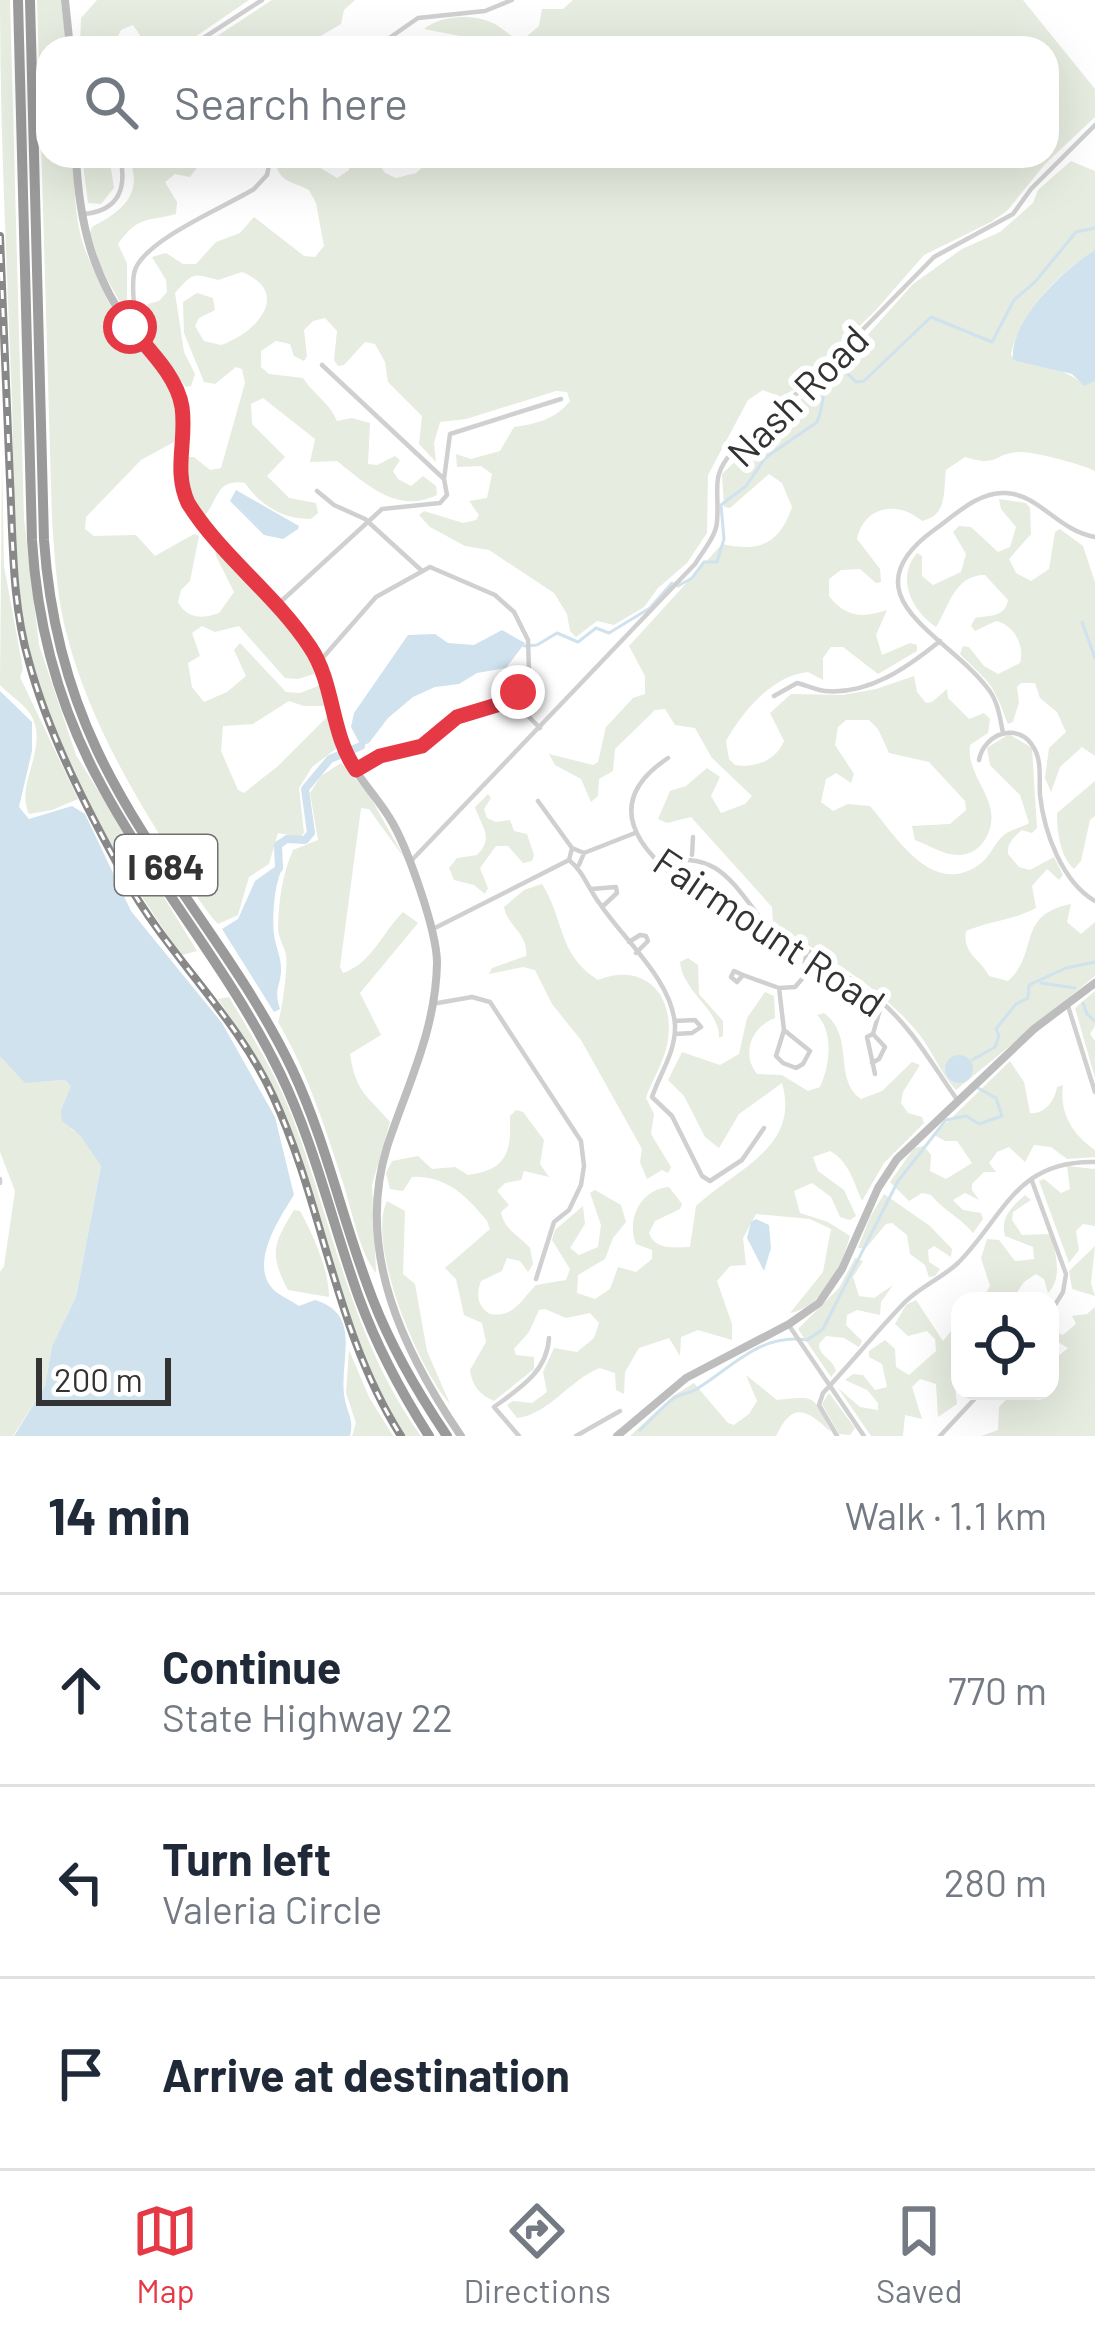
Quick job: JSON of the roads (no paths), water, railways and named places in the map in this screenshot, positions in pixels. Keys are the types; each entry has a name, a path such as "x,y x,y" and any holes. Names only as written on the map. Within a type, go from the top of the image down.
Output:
{"highway":[{"name":"I 684","path":"18,0 32,540 51,663 75,732 109,799 275,1063 310,1147 370,1325 429,1436"},
{"name":"I 684","path":"30,0 44,540 50,600 67,671 92,738 120,793 292,1068 381,1321 447,1436"}],"main road":[{"path":"65,0 69,36"},
{"path":"77,168 80,214 99,275 178,392 183,423 179,476 188,503 319,662 342,747 390,818 431,930 437,956 433,1004 416,1072 384,1160 377,1231 383,1274 401,1329 460,1436"},
{"path":"616,1436 686,1378 789,1324 828,1293 889,1171 958,1102 1095,982"}],"street":[{"path":"206,36 262,0"},
{"path":"392,36 418,18 499,9 512,0"},
{"name":"Nash Road","path":"1059,160 1095,125"},
{"path":"80,214 100,212 119,197 124,189 121,168"},
{"path":"130,327 134,272 147,251 254,189 269,168"},
{"name":"Nash Road","path":"409,861 695,564 718,524 714,486 734,450 825,368 934,257 1010,217 1051,168"},
{"path":"322,365 443,479"},
{"path":"276,606 389,506 440,503 447,495 443,479 450,434 561,399"},
{"path":"317,491 368,522 421,570"},
{"path":"1003,733 988,688 905,608 898,592 900,566 909,550 986,496 1003,492 1019,495 1069,530 1095,537"},
{"path":"319,662 376,597 430,567 495,595 514,612 528,640 529,671 518,692 500,704 468,712 422,746 380,756 356,770"},
{"path":"774,696 796,683 827,691 872,684 906,668 940,641"},
{"path":"518,692 525,713"},
{"path":"500,704 525,713 541,728"},
{"path":"979,760 984,744 1003,733 1018,734 1035,749 1046,824 1071,882 1095,901"},
{"name":"Fairmount Road","path":"668,758 638,786 630,810 635,833 656,862 722,908 759,918 882,1002 909,1031 958,1102"},
{"path":"538,801 572,848 584,854"},
{"path":"579,865 584,854 635,833"},
{"path":"692,856 693,837"},
{"path":"431,930 569,860 572,848"},
{"path":"656,862 692,856 719,872 759,918"},
{"path":"569,860 579,865 602,907 670,1001 675,1034 652,1097 672,1116 702,1177 710,1180 737,1165 764,1129"},
{"path":"590,889 616,886 617,893 602,907"},
{"path":"629,942 640,935 647,938 637,952"},
{"path":"742,975 779,988 795,987 801,982 807,950"},
{"path":"779,988 784,1030 776,1056 796,1068 809,1051 784,1030"},
{"path":"433,1004 472,998 490,1002 581,1141 581,1185 569,1210 554,1222 536,1280"},
{"path":"875,1074 867,1037 873,1034 882,1002"},
{"path":"1067,1003 1095,1092"},
{"path":"675,1021 694,1020 701,1029 675,1034"},
{"path":"872,1063 885,1047 873,1034"},
{"path":"837,1436 819,1405 830,1385 905,1302 956,1265 998,1208 1032,1181 1069,1162 1095,1162"},
{"path":"1032,1181 1066,1274 1059,1300"},
{"path":"789,1324 863,1434 853,1436"},
{"path":"519,1436 494,1407 535,1374 548,1355 549,1338"},
{"path":"940,1436 974,1400"},
{"path":"576,1436 620,1411"}],"water":[{"path":"1095,250 1095,381 1084,386 1072,374 1013,360 1014,345 1029,313 1054,283"},
{"path":"236,490 298,529 283,539 264,535 230,501"},
{"path":"502,630 525,643 506,668 477,673 459,684 435,687 413,697 361,746 351,727 354,713 408,635 435,634 448,643 474,645"},
{"path":"0,691 32,722 32,751 19,807 29,819 72,806 85,814 131,911 222,1023 275,1117 294,1195 269,1242 264,1269 267,1281 280,1295 299,1306 315,1300 340,1317 346,1342 343,1386 350,1436 14,1436 45,1386 52,1346 76,1297 101,1166 80,1135 62,1121 71,1086 65,1080 25,1083 0,1056"},
{"path":"276,866 282,869 273,919 281,967 280,1009 274,1012 222,929 238,919 255,881"},
{"path":"959,1055 969,1059 973,1069 969,1079 959,1083 949,1079 945,1069 949,1059"},
{"path":"756,1219 769,1225 771,1248 764,1271 747,1238"}],"waterway":[{"path":"678,586 692,578 704,562 717,562 724,539 721,505 746,486 765,458 817,422 825,390 835,379 845,371 856,382 864,381 931,317 992,342 1014,300 1076,232 1095,228"},
{"path":"524,646 537,645 557,633 578,642 596,628 609,633 650,608 672,583"},
{"path":"1082,622 1095,658"},
{"path":"279,868 278,845 287,839 305,840 311,833 305,789 330,759 361,746"},
{"path":"972,1060 995,1047 996,1029 1016,1004 1028,998 1029,985 1066,968 1095,962"},
{"path":"1041,983 1075,988"},
{"path":"1083,1003 1095,1021"},
{"path":"640,1430 671,1400 695,1390 747,1354 774,1342 807,1340 823,1329 898,1181 946,1120 966,1116 979,1124 1002,1116 996,1098 978,1088"}],"railway":[{"path":"0,236 14,573 23,640 37,690 71,773 125,878 240,1039 273,1096 360,1355 401,1436"}]}
